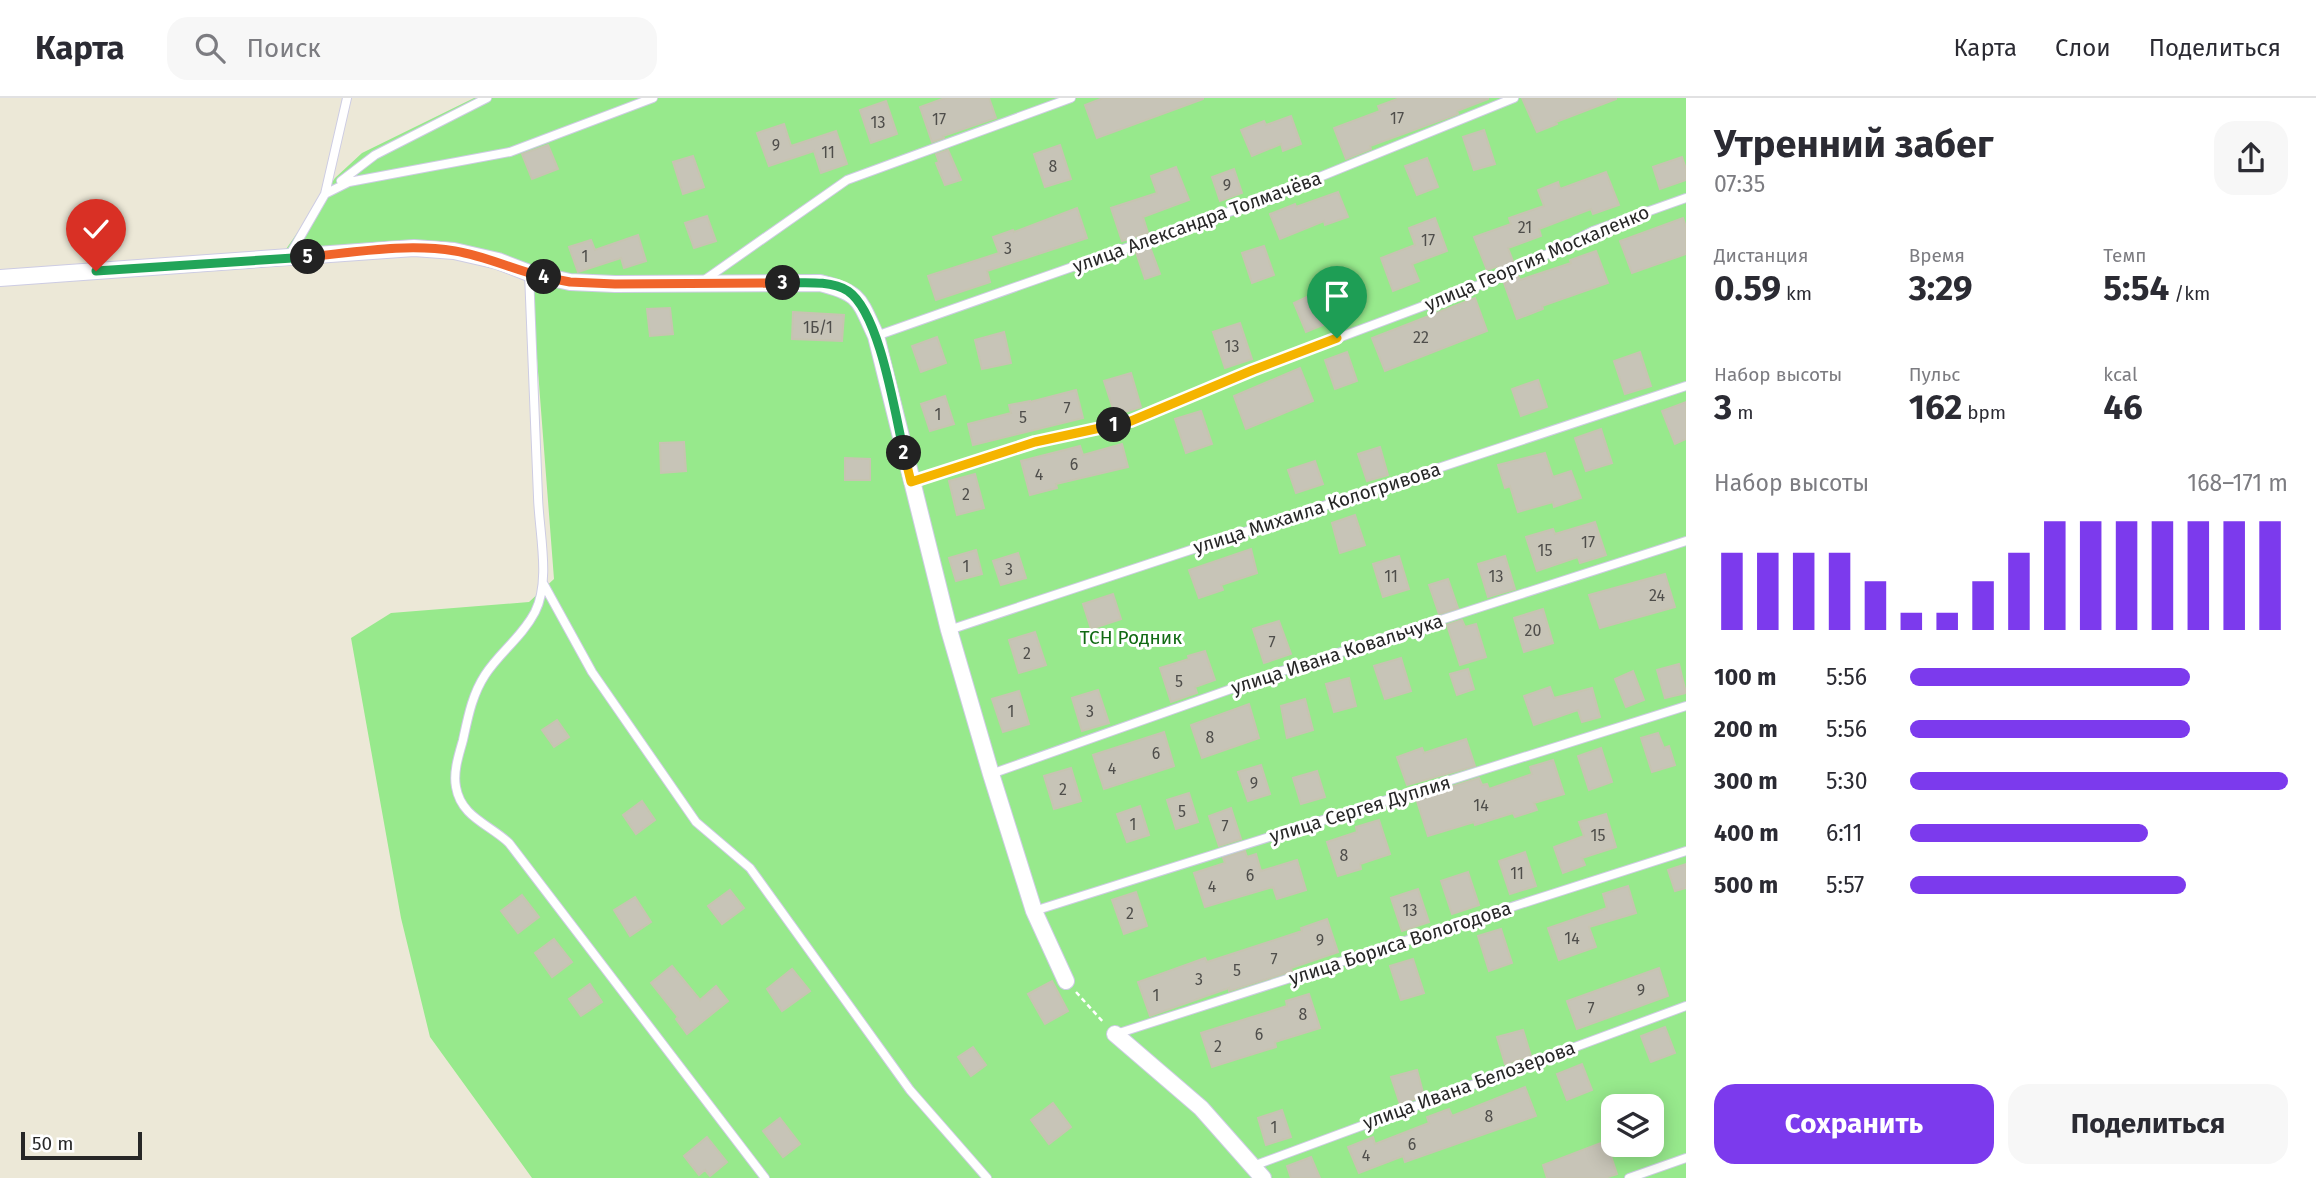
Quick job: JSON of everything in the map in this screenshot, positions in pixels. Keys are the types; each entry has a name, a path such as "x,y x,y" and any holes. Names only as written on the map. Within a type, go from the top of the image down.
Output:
{"street":[{"path":"0,278 414,248 454,251 498,261 529,274 570,282 820,283 846,289 860,303 876,336 949,629 991,774 1034,911 1066,981"},
{"path":"1115,1034 1201,1108 1258,1172"}],"lane":[{"path":"288,258 325,194 347,98"},
{"path":"325,194 375,155 487,98"},
{"path":"325,194 349,182 510,152 653,98"},
{"path":"701,283 847,180 1071,98"},
{"name":"улица Александра Толмачёва","path":"876,336 1263,200 1514,98"},
{"name":"улица Георгия Москаленко","path":"911,482 1035,442 1131,421 1253,370 1506,275 1593,231 1686,198"},
{"path":"529,274 543,583 535,612 486,673 474,695 457,765 455,786 463,806 477,821 509,842 765,1178"},
{"name":"улица Михаила Кологривова","path":"949,629 1686,386"},
{"name":"улица Ивана Ковальчука","path":"991,774 1279,672 1686,541"},
{"path":"543,583 592,672 696,822 750,868 910,1090 987,1178"},
{"name":"улица Сергея Дуплия","path":"1034,911 1686,706"},
{"name":"улица Бориса Вологодова","path":"1115,1034 1686,851"},
{"name":"улица Ивана Белозерова","path":"1258,1172 1686,1006"},
{"path":"1629,1178 1686,1158"}],"path":[{"path":"1066,981 1115,1034"}],"green space":[{"name":"ТСН Родник","path":"474,98 1686,98 1686,1178 532,1178 430,1037 401,918 351,638 391,613 529,602 554,579 530,267 427,243 284,252 335,178 362,153"}],"building":[{"path":"945,98 989,98 996,118 932,142 920,107"},
{"path":"1103,98 1203,99 1097,138 1085,105"},
{"path":"1400,98 1488,99 1457,111 1458,114 1370,146 1371,149 1346,159 1334,128 1380,111 1378,106"},
{"path":"1522,98 1616,98 1616,99 1537,132"},
{"path":"886,101 897,134 871,143 860,110"},
{"path":"1291,116 1301,144 1283,151 1281,144 1252,156 1241,130 1264,121 1266,125"},
{"path":"784,124 791,146 836,131 847,164 821,173 814,151 769,166 757,133"},
{"path":"1484,130 1495,164 1474,170 1463,137"},
{"path":"548,145 558,169 532,179 522,154"},
{"path":"1060,145 1071,179 1045,187 1034,154"},
{"path":"948,150 961,180 945,185 936,163 939,162 936,154"},
{"path":"693,156 704,187 683,194 673,162"},
{"path":"1682,157 1686,180 1660,189 1653,167"},
{"path":"1427,158 1438,187 1417,195 1405,166"},
{"path":"1176,167 1189,200 1143,217 1148,233 1122,241 1111,208 1157,193 1151,176"},
{"path":"1234,169 1242,193 1220,201 1212,177"},
{"path":"1606,172 1619,205 1593,214 1591,209 1539,229 1541,236 1508,248 1514,264 1499,271 1498,266 1487,270 1474,237 1511,224 1509,218 1544,206 1538,190 1558,182 1560,189"},
{"path":"1338,192 1348,217 1325,225 1324,221 1280,239 1270,214"},
{"path":"1077,208 1087,238 987,271 990,282 936,300 928,276 999,253 993,237 1013,230 1014,232"},
{"path":"707,216 716,241 694,248 685,223"},
{"path":"1435,218 1447,251 1412,264 1419,281 1393,291 1381,258 1415,245 1409,228"},
{"path":"1683,218 1686,227 1686,254 1632,273 1620,241"},
{"path":"638,235 646,261 624,268 621,258 578,272 569,247 591,240 595,250"},
{"path":"1264,246 1274,275 1252,283 1242,253"},
{"path":"1150,247 1160,274 1145,279 1136,252"},
{"path":"1596,251 1608,283 1542,306 1543,309 1517,319 1504,283 1518,276 1520,280 1571,263 1570,260"},
{"path":"1311,295 1323,325 1306,332 1294,303"},
{"path":"1475,298 1487,331 1385,371 1372,338"},
{"path":"670,308 673,334 650,336 647,309"},
{"path":"793,312 844,315 842,341 792,339"},
{"path":"1240,323 1252,359 1225,368 1213,332"},
{"path":"1004,332 1011,363 982,369 975,340"},
{"path":"937,337 946,363 921,372 912,346"},
{"path":"1347,352 1357,381 1335,389 1325,360"},
{"path":"1640,352 1651,386 1625,394 1614,361"},
{"path":"1300,368 1313,401 1246,429 1234,396"},
{"path":"1131,373 1141,407 1115,415 1104,381"},
{"path":"1538,380 1547,407 1521,416 1512,389"},
{"path":"1076,390 1083,418 973,445 968,424 1011,413 1009,405"},
{"path":"945,396 954,424 930,431 921,404"},
{"path":"1686,402 1686,439 1675,444 1662,411"},
{"path":"1201,411 1212,444 1186,453 1175,419"},
{"path":"1601,429 1612,463 1586,471 1575,438"},
{"path":"684,442 686,471 661,473 660,443"},
{"path":"1122,444 1128,467 1056,484 1057,488 1030,495 1021,461 1080,446 1083,455"},
{"path":"1380,447 1388,475 1367,481 1358,454"},
{"path":"1545,453 1553,477 1571,471 1581,498 1554,507 1553,502 1518,512 1510,486 1505,488 1498,465"},
{"path":"845,458 870,459 870,480 845,480"},
{"path":"1315,461 1323,484 1296,493 1288,470"},
{"path":"975,474 984,508 957,515 949,481"},
{"path":"1355,515 1365,545 1340,553 1332,523"},
{"path":"1595,522 1606,555 1580,563 1578,557 1537,571 1526,537 1553,529 1555,534"},
{"path":"1251,549 1257,573 1221,585 1223,590 1199,598 1189,570"},
{"path":"976,550 982,574 956,581 949,558"},
{"path":"1018,553 1026,578 1001,585 993,561"},
{"path":"1399,556 1409,589 1383,597 1373,564"},
{"path":"1505,556 1515,589 1488,597 1478,564"},
{"path":"1665,574 1675,607 1600,628 1589,595"},
{"path":"1448,579 1458,608 1439,614 1429,585"},
{"path":"1113,594 1121,619 1091,629 1083,604"},
{"path":"1543,609 1553,643 1524,652 1514,618"},
{"path":"1462,620 1465,627 1476,624 1486,657 1460,665 1447,625"},
{"path":"1279,621 1291,654 1264,663 1253,629"},
{"path":"1035,632 1046,665 1019,673 1009,640"},
{"path":"1205,651 1215,680 1195,687 1197,693 1171,702 1160,668"},
{"path":"1401,658 1411,691 1385,699 1374,666"},
{"path":"1679,664 1686,693 1665,698 1657,670"},
{"path":"1468,669 1474,689 1457,695 1450,674"},
{"path":"1633,671 1644,700 1626,707 1615,679"},
{"path":"1349,678 1356,706 1334,712 1326,684"},
{"path":"1550,687 1554,698 1592,688 1600,717 1582,722 1578,710 1534,725 1524,696"},
{"path":"1098,690 1109,723 1082,731 1072,698"},
{"path":"1019,691 1029,724 1003,732 992,699"},
{"path":"1305,699 1313,730 1287,738 1281,706"},
{"path":"1249,704 1259,738 1202,758 1191,725"},
{"path":"557,720 569,737 554,747 542,730"},
{"path":"1164,732 1174,766 1104,789 1093,755"},
{"path":"1658,733 1664,748 1669,746 1675,765 1652,772 1641,738"},
{"path":"1466,739 1475,766 1407,785 1397,757 1422,748 1424,753"},
{"path":"1601,748 1612,782 1589,790 1578,756"},
{"path":"1553,760 1564,794 1534,803 1537,810 1515,817 1513,813 1428,836 1416,798 1479,778 1482,785 1487,784 1489,789 1532,774 1530,767"},
{"path":"1261,765 1270,794 1248,801 1238,772"},
{"path":"1071,768 1081,801 1054,809 1044,776"},
{"path":"1317,771 1325,797 1301,804 1293,778"},
{"path":"1189,793 1198,822 1176,829 1167,800"},
{"path":"642,801 655,820 636,834 623,815"},
{"path":"1140,806 1149,835 1127,842 1117,814"},
{"path":"1231,808 1241,839 1219,846 1209,816"},
{"path":"1606,814 1616,847 1582,858 1585,865 1563,873 1554,847 1584,836 1579,822"},
{"path":"1379,820 1390,854 1360,864 1361,869 1338,876 1327,842 1357,832 1356,827"},
{"path":"1245,851 1247,857 1256,854 1261,871 1297,860 1306,890 1277,899 1273,887 1205,907 1194,873 1225,863 1223,858"},
{"path":"1525,852 1536,886 1510,894 1499,861"},
{"path":"1686,864 1686,888 1675,891 1668,870"},
{"path":"1468,872 1479,905 1452,914 1441,881"},
{"path":"1628,886 1636,913 1589,927 1596,947 1559,960 1548,928 1607,908 1603,894"},
{"path":"1418,889 1429,922 1402,931 1391,898"},
{"path":"730,890 744,908 722,924 708,906"},
{"path":"1136,892 1147,926 1124,934 1112,900"},
{"path":"522,895 539,917 518,933 501,911"},
{"path":"635,897 651,922 630,936 614,910"},
{"path":"1327,919 1338,952 1291,968 1292,971 1229,991 1229,988 1150,1016 1138,982 1205,958 1207,962 1302,931 1301,928"},
{"path":"1501,929 1512,963 1489,971 1478,936"},
{"path":"554,939 572,962 552,977 535,953"},
{"path":"1413,959 1424,993 1401,1000 1390,966"},
{"path":"672,966 700,1000 716,986 728,1001 687,1034 676,1019 678,1017 651,983"},
{"path":"1659,968 1668,996 1577,1029 1567,1001"},
{"path":"792,969 810,991 782,1011 767,989"},
{"path":"1052,981 1068,1011 1045,1024 1028,994"},
{"path":"590,984 602,1002 581,1016 569,999"},
{"path":"1309,994 1320,1028 1275,1042 1276,1047 1212,1067 1201,1033 1287,1006 1286,1001"},
{"path":"1665,1027 1675,1053 1651,1062 1641,1036"},
{"path":"1523,1030 1531,1056 1505,1064 1497,1037"},
{"path":"973,1047 986,1065 971,1076 958,1057"},
{"path":"1582,1064 1592,1090 1567,1100 1557,1074"},
{"path":"1417,1070 1424,1096 1400,1104 1391,1077"},
{"path":"1525,1087 1536,1116 1405,1162 1403,1156 1359,1173 1348,1147 1373,1137 1375,1144 1429,1123 1427,1117 1449,1109 1452,1116"},
{"path":"1053,1103 1071,1127 1049,1144 1031,1120"},
{"path":"1282,1110 1291,1137 1266,1145 1258,1118"},
{"path":"780,1118 800,1144 783,1157 763,1131"},
{"path":"707,1137 727,1162 710,1176 705,1170 699,1175 684,1156"},
{"path":"1601,1143 1601,1157 1611,1157 1617,1174 1605,1178 1547,1178 1543,1165"},
{"path":"1311,1157 1320,1178 1291,1178 1287,1166"}],"route":[{"path":"96,271 414,248 454,251 498,261 529,274 570,282 820,283 846,289 860,303 876,336 911,482 1035,442 1131,421 1337,338"}]}
